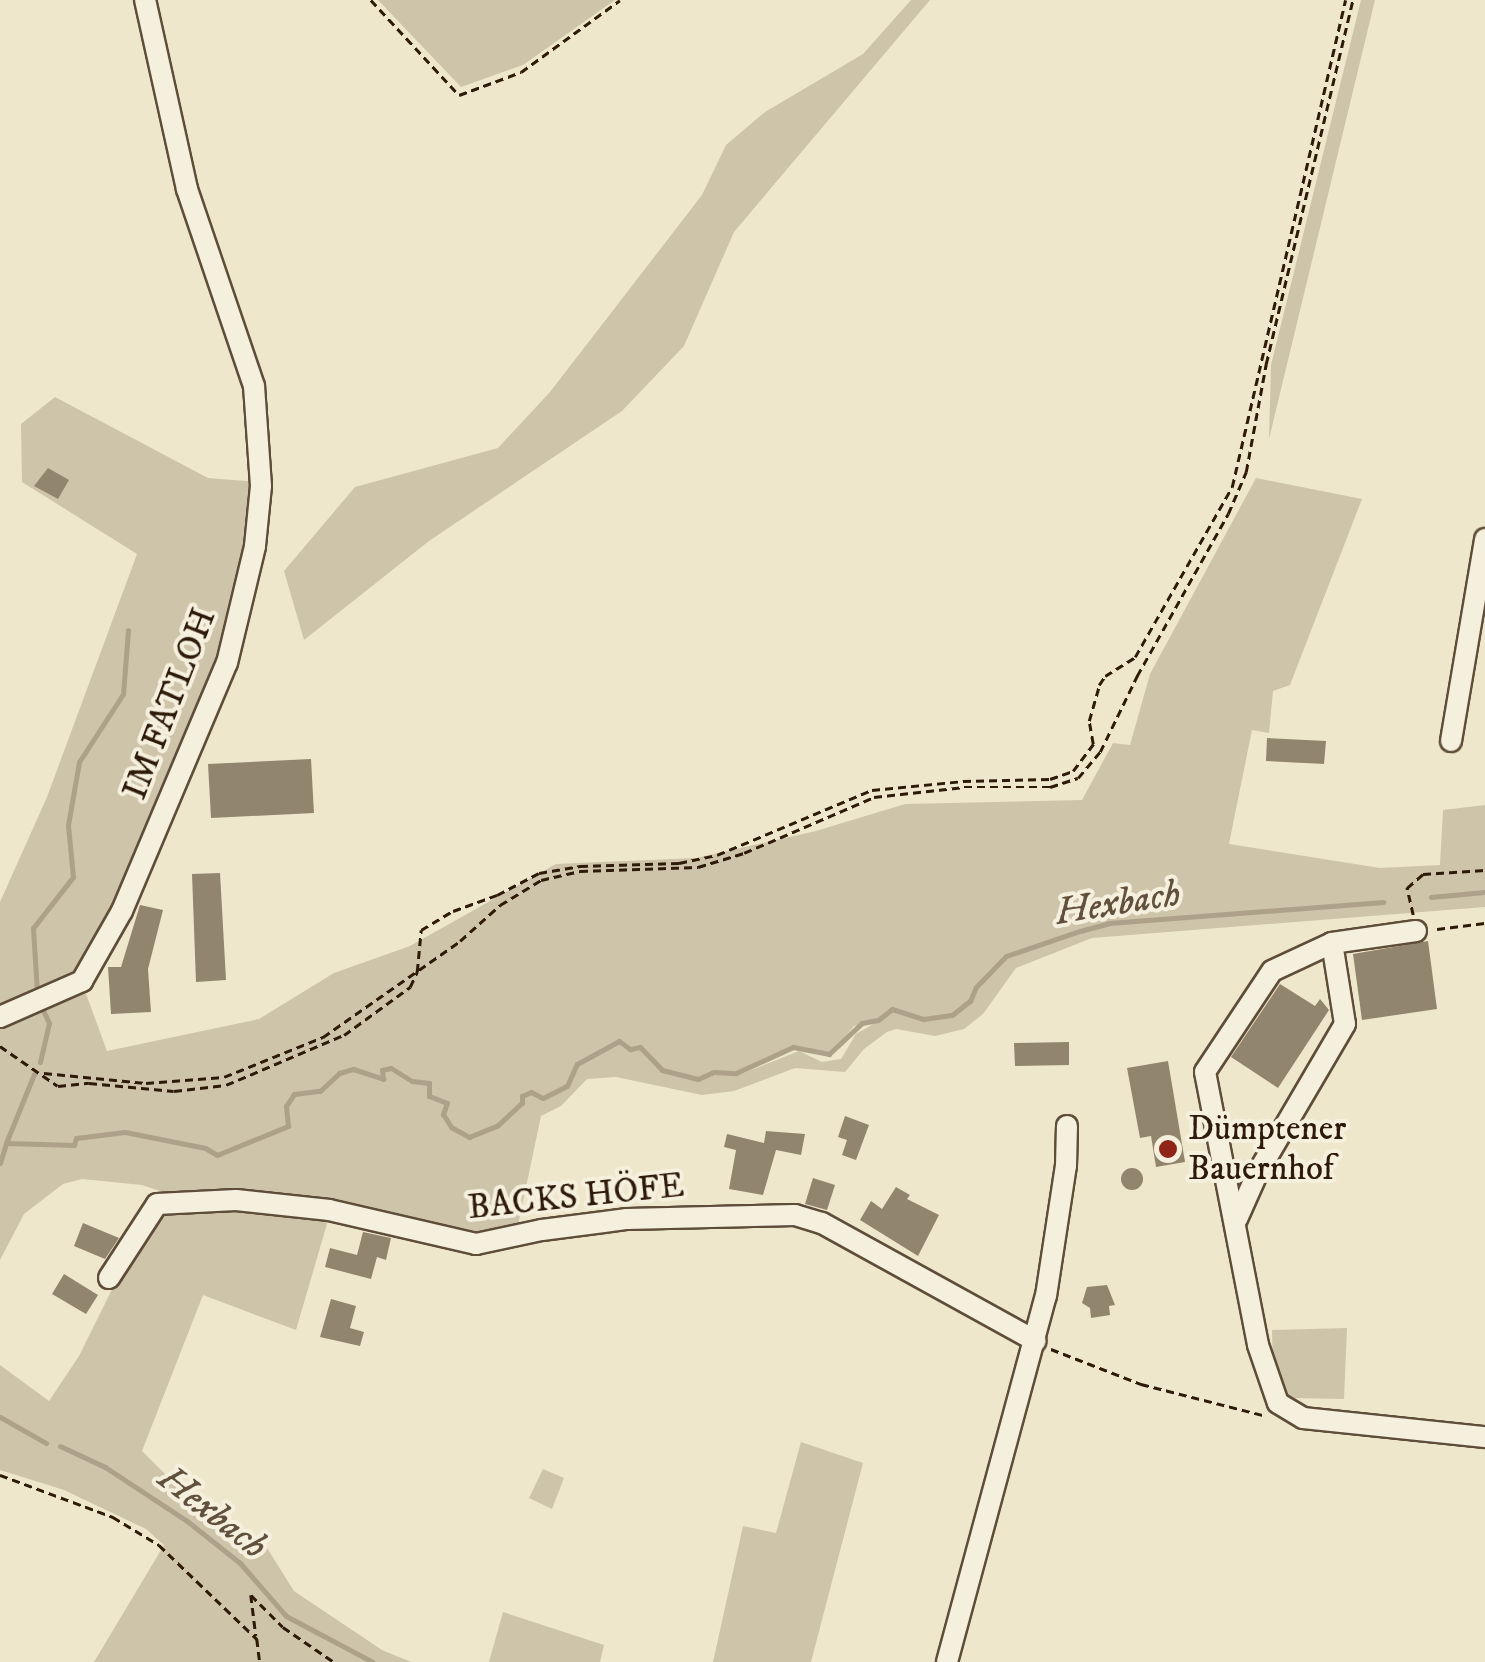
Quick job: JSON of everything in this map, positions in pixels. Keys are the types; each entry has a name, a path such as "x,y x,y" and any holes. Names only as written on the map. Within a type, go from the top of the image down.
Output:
{"street":[{"name":"IM FATLOH","path":"0,1016 82,981 122,910 228,663 255,546 261,485 254,386 186,189 146,0"},
{"path":"1451,741 1485,539"},
{"path":"1416,931 1332,943 1272,970 1205,1072 1261,1358 1268,1385 1289,1413 1302,1418 1485,1437"},
{"path":"1236,1219 1257,1174 1345,1024 1332,943"},
{"path":"946,1662 983,1515 1036,1340 1066,1166 1067,1126"},
{"name":"BACKS HÖFE","path":"110,1278 157,1204 236,1200 328,1210 476,1244 542,1230 627,1219 796,1215 822,1223 1036,1340"}],"path":[{"path":"371,0 459,95 521,72 620,0"},
{"path":"44,1074 48,1082 58,1086 89,1083 174,1091 226,1086 327,1045 410,987 417,972 421,930 453,911 551,869 696,860 742,846 872,790 948,782 1058,778 1080,764 1093,744 1088,721 1099,685 1105,676 1135,658 1232,486 1344,0"},
{"path":"0,1046 44,1074 146,1083 224,1077 324,1037 417,972 500,905 553,876 698,867 744,853 874,797 964,787 1060,786 1086,772 1228,514 1246,472 1266,364 1353,0"},
{"path":"1485,870 1423,874 1408,888 1416,931 1485,923"},
{"path":"1036,1340 1141,1384 1226,1409 1259,1415 1289,1413"},
{"path":"0,1476 112,1517 159,1546 256,1639"},
{"path":"260,1662 250,1594 282,1627 334,1662"}],"shaded area":[{"path":"378,0 615,0 523,65 461,87"},
{"path":"911,0 930,0 734,232 684,346 622,411 429,541 304,640 284,571 355,487 498,448 550,392 702,195 726,145 765,112 863,54"},
{"path":"1361,0 1375,0 1269,439 1271,365"},
{"path":"55,397 208,478 260,482 238,619 82,983 107,1051 259,1019 334,973 410,946 556,864 696,858 816,831 905,804 1082,800 1113,743 1130,745 1150,674 1256,478 1362,499 1290,685 1273,691 1269,733 1252,730 1229,844 1380,868 1440,865 1443,810 1485,805 1485,907 1092,938 1016,968 983,1014 964,1029 935,1036 896,1029 887,1032 864,1049 845,1072 795,1068 734,1091 702,1095 616,1077 587,1079 561,1106 541,1116 517,1230 499,1236 175,1196 142,1185 82,1179 63,1184 24,1214 0,1260 0,902 47,797 137,554 22,482 21,424","holes":["875,1023 856,1034 841,1059 822,1062 799,1051 739,1072 792,1047 832,1053 854,1026"]},
{"path":"192,1206 329,1217 296,1330 203,1295 142,1451 180,1489 262,1540 294,1591 382,1650 411,1662 94,1662 164,1545 146,1529 64,1490 0,1470 0,1365 49,1401 79,1356 141,1231 166,1211"},
{"path":"1347,1328 1344,1399 1289,1398 1273,1370 1272,1330"},
{"path":"801,1442 863,1463 811,1662 713,1662 743,1526 776,1533"},
{"path":"543,1469 564,1478 552,1509 529,1498"},
{"path":"503,1612 604,1645 600,1662 489,1662"}],"building":[{"path":"48,468 69,480 58,499 34,486"},
{"path":"1267,738 1326,741 1324,764 1266,761"},
{"path":"311,759 314,813 211,818 208,764"},
{"path":"220,873 226,980 196,982 192,874"},
{"path":"140,905 163,910 148,969 151,1012 111,1014 108,967 121,967"},
{"path":"1428,941 1437,1009 1362,1020 1353,954"},
{"path":"1280,984 1315,1006 1320,999 1329,1010 1278,1088 1231,1057"},
{"path":"1069,1042 1069,1065 1015,1066 1014,1043"},
{"path":"1168,1061 1185,1162 1156,1167 1151,1136 1140,1138 1127,1068"},
{"path":"845,1116 869,1125 856,1160 842,1155 847,1140 838,1137"},
{"path":"766,1131 805,1134 801,1155 776,1150 763,1195 729,1189 736,1150 724,1147 727,1134 764,1143"},
{"path":"1132,1168 1143,1179 1132,1190 1121,1179"},
{"path":"813,1178 835,1185 827,1210 805,1204"},
{"path":"896,1187 910,1195 907,1199 939,1215 918,1256 860,1220 871,1201 882,1209"},
{"path":"83,1223 119,1238 105,1259 74,1246"},
{"path":"363,1232 391,1238 386,1260 377,1257 371,1279 325,1267 330,1248 357,1255"},
{"path":"64,1274 98,1295 86,1314 52,1294"},
{"path":"1107,1285 1115,1305 1109,1306 1110,1315 1091,1318 1090,1308 1082,1303 1087,1287"},
{"path":"331,1299 356,1306 350,1328 364,1332 360,1346 320,1337"}],"waterway":[{"path":"37,992 33,928 73,877 68,825 79,762 123,694 128,630"},
{"name":"Hexbach","path":"1431,897 1485,892"},
{"name":"Hexbach","path":"0,1163 6,1143 74,1145 76,1138 125,1132 205,1148 217,1155 288,1126 286,1106 294,1094 320,1091 339,1073 353,1069 383,1079 382,1070 391,1068 412,1081 429,1083 429,1096 447,1103 443,1114 451,1127 469,1137 498,1125 522,1103 522,1096 531,1092 543,1098 567,1086 577,1064 619,1041 630,1049 640,1047 662,1070 698,1079 714,1072 736,1073 793,1047 829,1054 862,1023 878,1020 892,1009 923,1019 952,1015 970,1001 976,987 1006,956 1109,923 1383,902"},
{"path":"40,1062 49,1023 42,1008"},
{"path":"6,1143 34,1074"},
{"name":"Hexbach","path":"0,1417 46,1443"},
{"name":"Hexbach","path":"60,1446 105,1467 187,1521 240,1563 286,1616 373,1662"}],"place":[{"name":"Dümptener Bauernhof","path":"1168,1149"}]}
